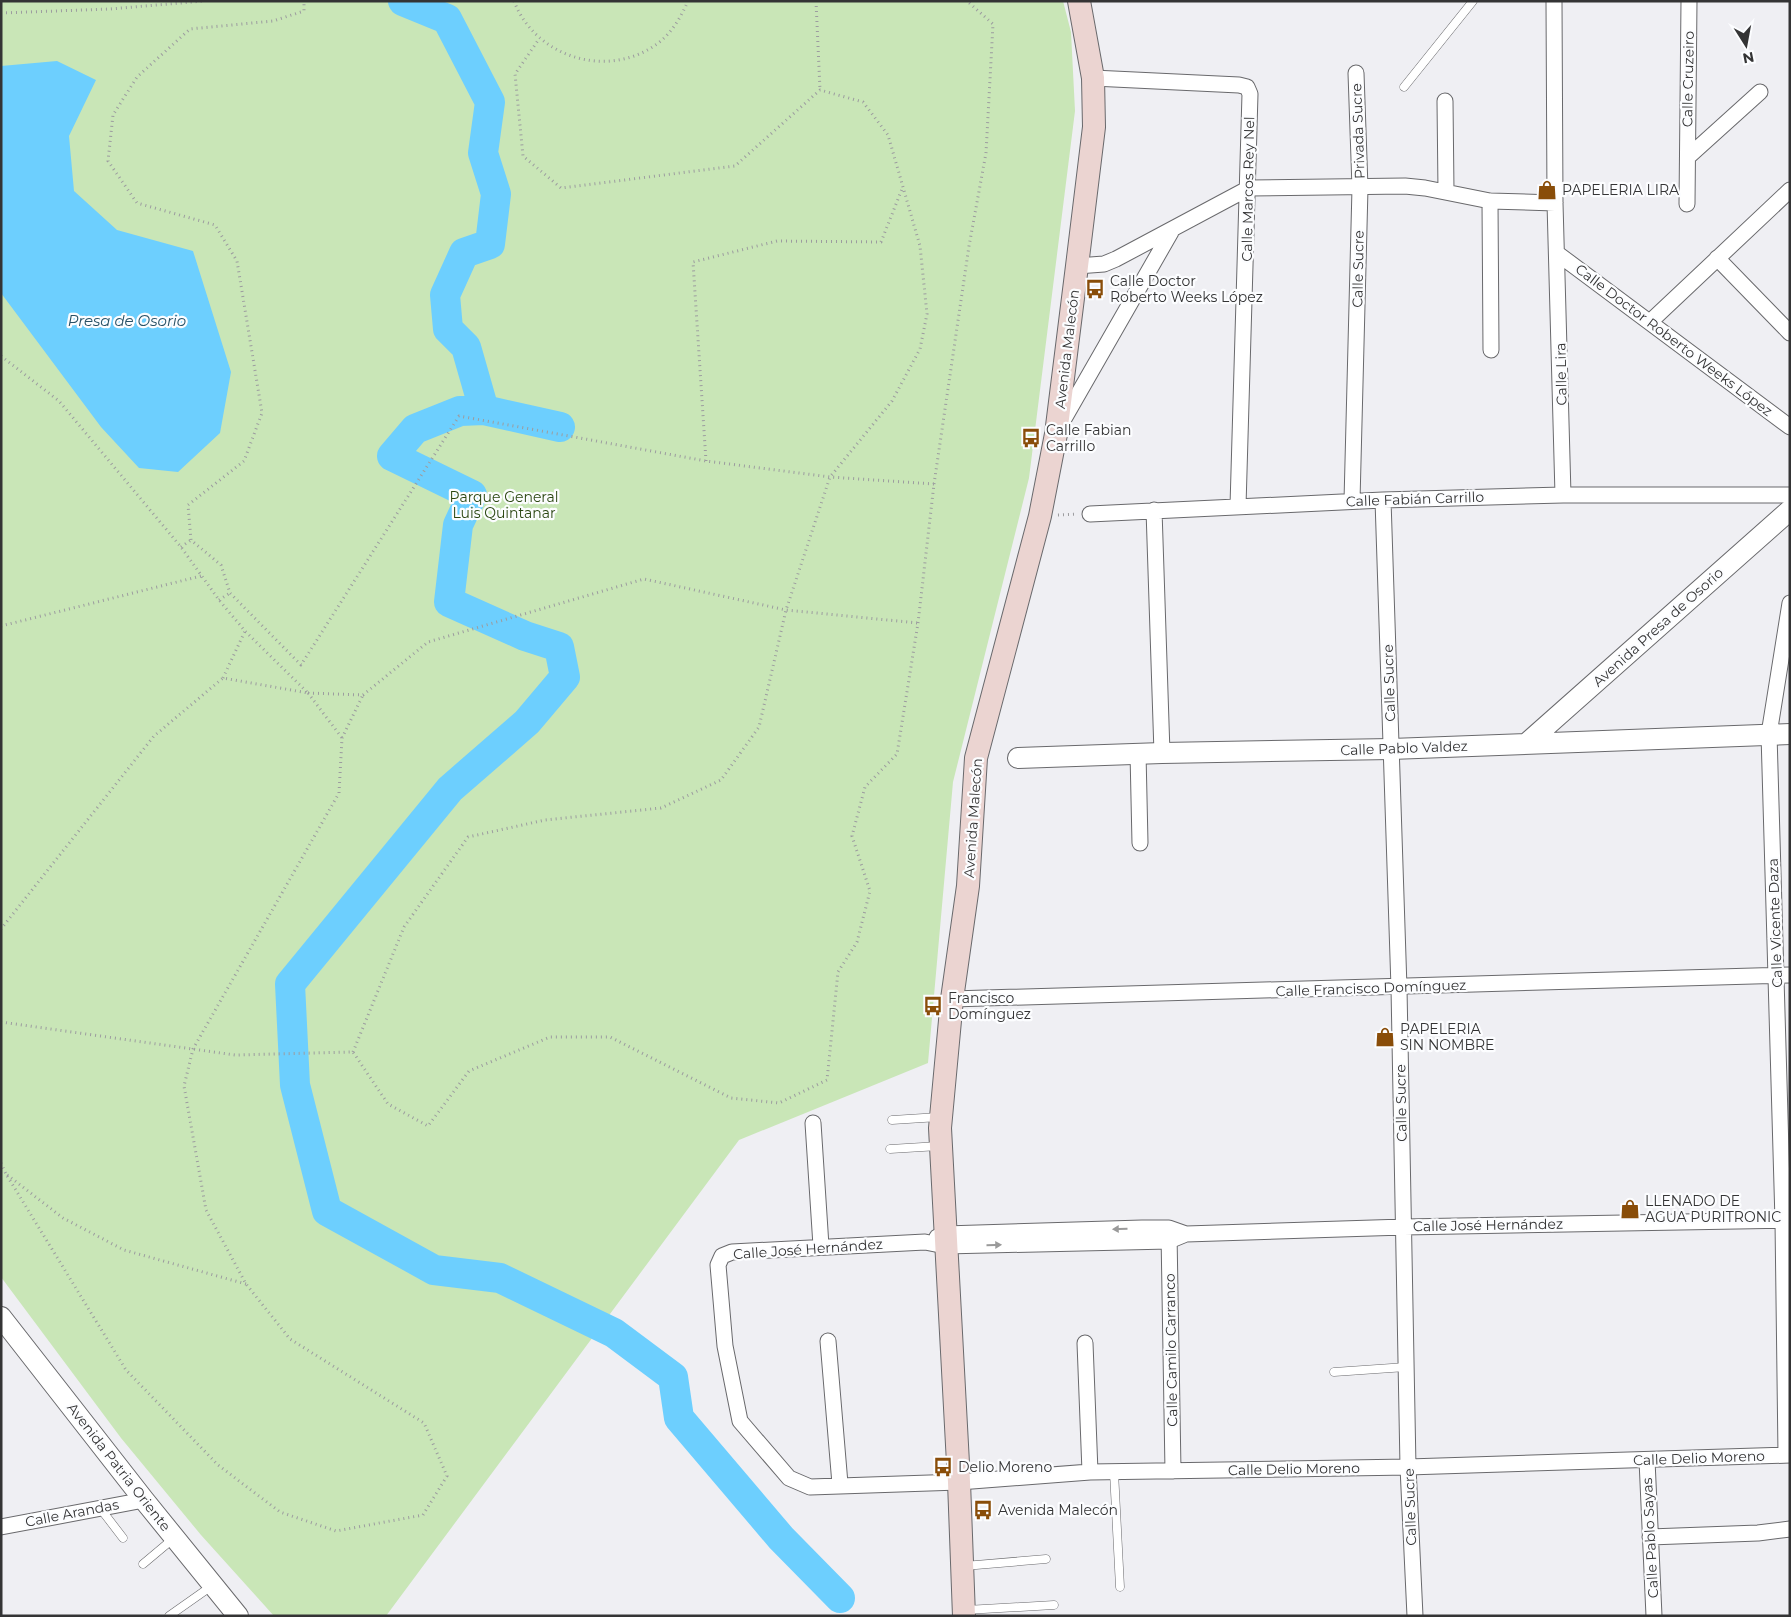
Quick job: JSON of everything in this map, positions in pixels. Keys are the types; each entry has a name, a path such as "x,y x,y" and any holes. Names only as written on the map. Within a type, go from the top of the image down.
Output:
{"main road":[{"name":"Avenida Malecón","path":"964,1613 959,1482 938,1241 941,1117 952,1000 968,886 976,758 1040,516 1056,434 1077,266 1094,127 1093,78 1079,1"}],"street":[{"name":"Calle Lira","path":"1554,1 1555,203 1558,254 1563,495"},
{"name":"Calle Cruzeiro","path":"1687,204 1689,1"},
{"name":"Privada Sucre","path":"1356,74 1360,188"},
{"name":"Calle Marcos Rey Nel","path":"1093,78 1240,85 1247,87 1250,94 1249,188 1238,506"},
{"path":"1688,157 1760,92"},
{"path":"1445,101 1446,191"},
{"path":"1077,266 1104,264 1171,232 1249,188 1405,186 1446,191 1490,201 1555,203"},
{"name":"Calle Sucre","path":"1352,501 1360,188"},
{"path":"1651,321 1788,195"},
{"path":"1490,201 1490,350"},
{"path":"1056,434 1171,232"},
{"name":"Calle Doctor Roberto Weeks López","path":"1558,254 1651,321 1790,427"},
{"path":"1718,258 1790,333"},
{"name":"Calle Fabián Carrillo","path":"1090,514 1352,501 1563,495 1790,495"},
{"name":"Calle Sucre","path":"1383,500 1399,988 1408,1468 1415,1616"},
{"path":"1154,510 1162,752"},
{"name":"Avenida Presa de Osorio","path":"1526,744 1790,510"},
{"name":"Calle Vicente Daza","path":"1788,1455 1783,976 1769,734 1790,603"},
{"name":"Calle Pablo Valdez","path":"1018,758 1162,752 1391,749 1790,734"},
{"path":"1138,753 1140,843"},
{"name":"Calle Francisco Domínguez","path":"952,1000 1783,976"},
{"path":"813,1123 822,1246"},
{"name":"Calle José Hernández","path":"800,1484 790,1478 740,1421 725,1346 718,1266 722,1256 732,1252 938,1241 1404,1227 1786,1220"},
{"name":"Calle Camilo Carranco","path":"1169,1235 1173,1471"},
{"name":"Avenida Patria Oriente","path":"1,1317 174,1538 238,1616"},
{"path":"828,1341 840,1484"},
{"path":"1085,1344 1090,1472"},
{"name":"Calle Delio Moreno","path":"800,1484 810,1487 840,1484 959,1482 1090,1472 1408,1468 1788,1455"},
{"name":"Calle Pablo Sayas","path":"1647,1460 1654,1616"},
{"name":"Calle Arandas","path":"1,1527 144,1500"},
{"path":"1650,1537 1790,1529"}],"lane":[{"path":"1404,87 1472,4 1472,1"},
{"path":"892,1120 941,1117"},
{"path":"890,1149 941,1146"},
{"path":"1334,1372 1406,1367"},
{"path":"1114,1472 1120,1587"},
{"path":"100,1508 123,1538"},
{"path":"143,1564 174,1538"},
{"path":"962,1566 1046,1559"},
{"path":"169,1616 213,1585"},
{"path":"964,1613 1054,1605"}],"path":[{"path":"1,13 110,9 204,1"},
{"path":"304,1 304,11 273,21 190,29 137,77 113,115 108,161 137,202 215,225 237,260 262,413 244,461 188,505 191,540 222,565 230,593 301,665 459,416 706,461 830,477 934,484"},
{"path":"514,1 519,16 539,39 566,56 597,62 629,58 657,44 679,21 688,1"},
{"path":"816,1 820,90"},
{"path":"353,1052 388,1104 428,1126 469,1071 550,1037 610,1038 730,1098 779,1103 827,1080 838,972 857,942 870,891 852,836 865,787 896,754 918,623 934,484 969,246 986,153 993,24 967,1"},
{"path":"539,39 515,74 523,156 561,188 735,166 820,90"},
{"path":"353,1052 404,927 468,837 545,820 661,808 720,780 759,727 786,610 830,477 892,401 920,349 926,314 920,246 888,135 863,102 820,90"},
{"path":"706,461 692,262 777,242 881,242 903,189"},
{"path":"1,356 59,401 181,546 219,600 245,631 308,693 342,738"},
{"path":"1040,516 1090,514"},
{"path":"181,546 191,540"},
{"path":"1,626 201,576"},
{"path":"1,1163 126,1370 218,1465 280,1512 336,1531 423,1515 447,1476 424,1423 290,1338 246,1284 206,1210 184,1086 193,1049 339,793 342,738 363,695 428,642 644,579 786,610 918,623"},
{"path":"219,600 230,593"},
{"path":"1,929 154,736 223,678 245,631"},
{"path":"223,678 308,693 363,695"},
{"path":"1,1022 235,1056 353,1052"},
{"path":"6,1174 62,1218 124,1250 246,1284"}],"green space":[{"name":"Parque General Luis Quintanar","path":"1,1 1063,1 1071,32 1075,111 1029,478 953,782 928,1063 739,1140 386,1616 274,1616 201,1535 121,1438 1,1277"}],"water":[{"name":"Presa de Osorio","path":"57,61 96,80 69,136 74,191 117,230 193,251 231,372 220,433 178,472 139,468 101,427 1,293 1,66"}],"waterway":[{"path":"403,1 447,19 490,102 483,153 496,194 490,244 464,253 445,295 448,329 466,347 484,410 560,427"},
{"path":"484,410 460,411 415,429 392,456 472,495 458,525 449,602 525,636 559,647 565,677 527,722 450,789 290,984 295,1085 327,1211 434,1270 500,1278 614,1333 673,1377 679,1418 781,1538 840,1598"}],"place":[{"name":"PAPELERIA LIRA","path":"1547,190"},
{"name":"Calle Doctor Roberto Weeks López","path":"1095,289"},
{"name":"Calle Fabian Carrillo","path":"1031,438"},
{"name":"Francisco Domínguez","path":"933,1006"},
{"name":"PAPELERIA SIN NOMBRE","path":"1385,1037"},
{"name":"LLENADO DE AGUA PURITRONIC","path":"1630,1209"},
{"name":"Delio Moreno","path":"943,1467"},
{"name":"Avenida Malecón","path":"983,1510"}]}
